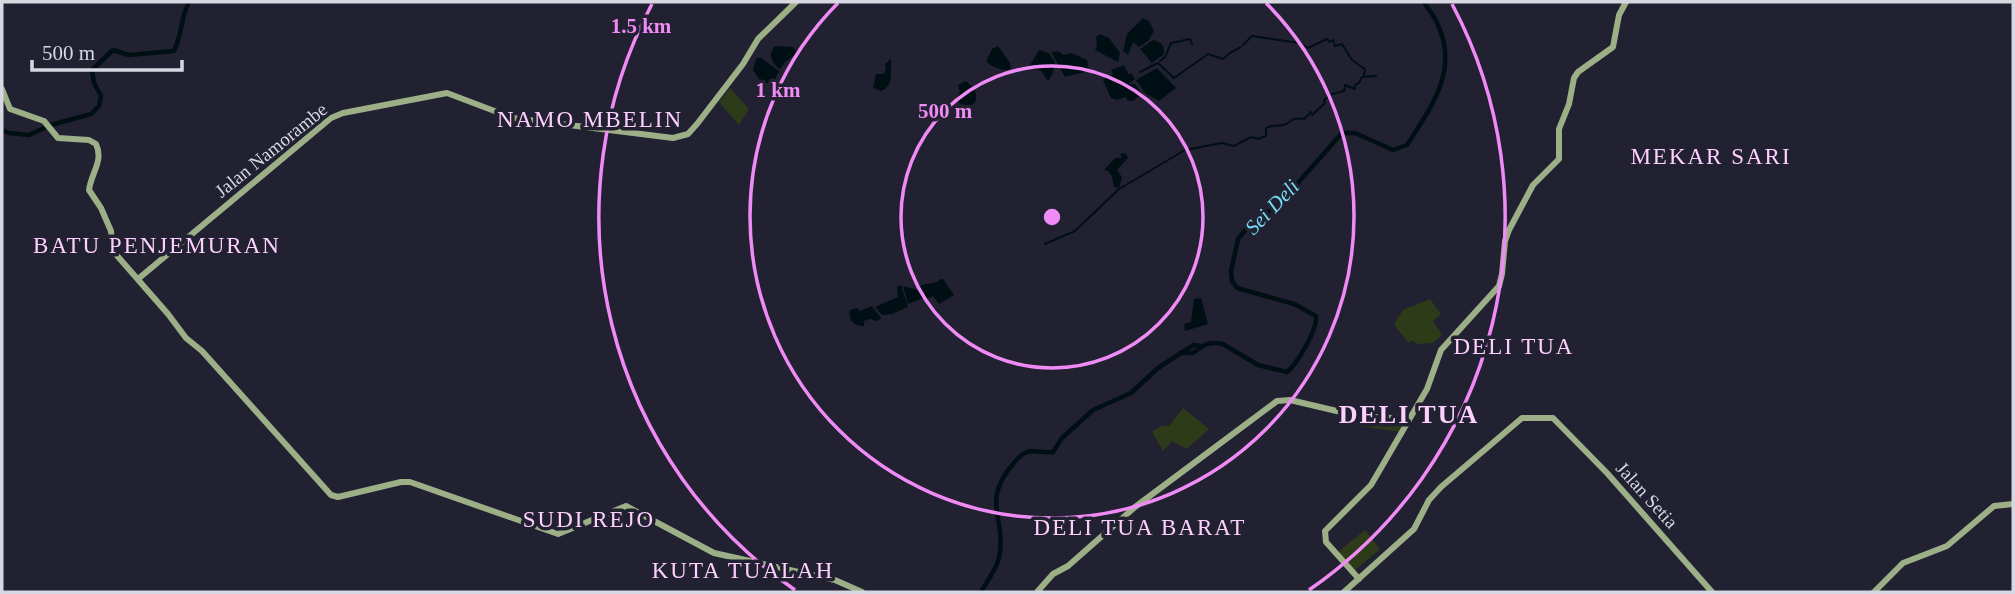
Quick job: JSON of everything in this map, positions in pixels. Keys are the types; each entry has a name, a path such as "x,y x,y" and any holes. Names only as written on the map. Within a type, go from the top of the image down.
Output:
{"main road":[{"name":"Jalan Namorambe","path":"138,279 331,118 343,113 447,93 513,118 682,137 699,122 743,64 758,39 796,2"},
{"path":"1344,592 1358,580 1326,542 1325,531 1371,485 1428,386 1441,350 1499,286 1509,230 1528,192 1559,159 1558,134 1569,104 1574,76 1613,47 1619,15 1626,2"},
{"path":"2,89 12,111 46,124 60,139 89,140 98,145 99,160 89,186 90,193 101,208 111,231 113,251 186,338 202,351 333,496 410,482 558,534 626,506 714,553 835,580 862,592"},
{"path":"1037,592 1053,574 1068,566 1135,507 1277,401 1290,400 1329,410 1410,418"},
{"name":"Jalan Setia","path":"1358,580 1413,529 1423,509 1438,490 1518,421 1546,416 1557,420 1712,592"},
{"path":"1874,592 1903,563 1947,546 1994,506 2013,504"}],"green space":[{"path":"730,88 749,109 739,125 719,102"},
{"path":"1430,299 1441,314 1433,321 1442,335 1433,343 1417,344 1413,340 1408,343 1394,324 1403,310"},
{"path":"1183,408 1209,429 1187,449 1172,441 1163,451 1152,432 1161,426 1169,426"},
{"path":"1360,418 1406,421 1402,432 1358,426"},
{"path":"1365,530 1380,549 1354,571 1338,552"}],"shaded area":[{"path":"1143,18 1149,21 1154,31 1148,41 1139,47 1133,42 1128,55 1123,51 1127,34"},
{"path":"1100,34 1109,38 1120,53 1118,62 1095,50 1096,37"},
{"path":"1153,40 1162,44 1164,54 1152,63 1140,49"},
{"path":"775,46 793,47 798,53 780,69 772,59 771,53"},
{"path":"998,46 1011,69 998,68 986,61 992,49"},
{"path":"1039,50 1049,53 1055,62 1048,81 1041,71 1029,67"},
{"path":"1058,51 1087,60 1089,71 1065,77 1051,52"},
{"path":"760,57 779,71 775,79 763,85 753,70 756,59"},
{"path":"891,59 888,85 881,91 873,88 876,74 884,74 885,64"},
{"path":"1124,65 1127,75 1131,73 1135,79 1128,84 1135,84 1142,94 1133,101 1127,100 1126,97 1117,100 1111,98 1103,80 1113,74 1111,70"},
{"path":"1157,68 1176,88 1159,101 1146,94 1136,80"},
{"path":"966,81 975,90 976,96 975,103 968,106 960,104 957,98 960,92 958,85"},
{"path":"1122,153 1128,158 1117,170 1122,177 1119,188 1114,187 1112,176 1104,170 1115,158 1121,158"},
{"path":"943,279 954,295 939,304 933,296 908,304 903,286 918,290 922,285"},
{"path":"901,285 908,307 882,315 875,307 898,297 897,287"},
{"path":"1201,298 1208,324 1185,331 1184,324 1191,322 1194,299"},
{"path":"872,306 881,318 878,321 869,319 864,321 864,326 852,322 850,310 857,308 860,311"}],"waterway":[{"path":"2,130 29,135 51,125 91,114 99,106 101,96 94,83 92,70 113,50 129,55 174,51 189,2"},
{"name":"Sei Deli","path":"981,592 999,558 1001,544 996,500 998,489 1003,478 1023,454 1031,451 1053,452 1062,438 1093,410 1131,393 1158,368 1181,353 1193,353 1206,344 1223,344 1258,365 1287,372 1296,362 1310,337 1316,316 1294,304 1237,288 1232,281 1231,271 1238,239 1248,227 1281,202 1342,133 1355,133 1393,150 1407,145 1433,102 1444,73 1444,42 1437,22 1424,2"},
{"path":"1243,45 1252,36 1299,43 1308,48 1327,39 1330,42 1333,40 1335,46 1342,44 1352,60 1365,69 1364,76"},
{"path":"1160,61 1165,57 1171,43 1190,39 1192,44"},
{"path":"1140,72 1158,63 1174,78 1208,54 1223,59 1241,47"},
{"path":"1312,115 1325,103 1324,100 1332,94 1344,91 1345,85 1355,89 1362,77 1376,76"},
{"path":"1045,244 1075,231 1119,189 1185,150 1222,143 1234,146 1251,137 1258,139 1266,136 1266,128 1280,126 1293,119 1304,119 1311,112"},
{"path":"1181,353 1194,345 1200,346"}],"district":[{"name":"NAMO MBELIN","path":"590,119"},
{"name":"MEKAR SARI","path":"1711,156"},
{"name":"BATU PENJEMURAN","path":"157,245"},
{"name":"DELI TUA","path":"1514,346"},
{"name":"DELI TUA","path":"1409,414"},
{"name":"SUDI REJO","path":"589,519"},
{"name":"DELI TUA BARAT","path":"1140,527"},
{"name":"KUTA TUALAH","path":"743,570"}]}
